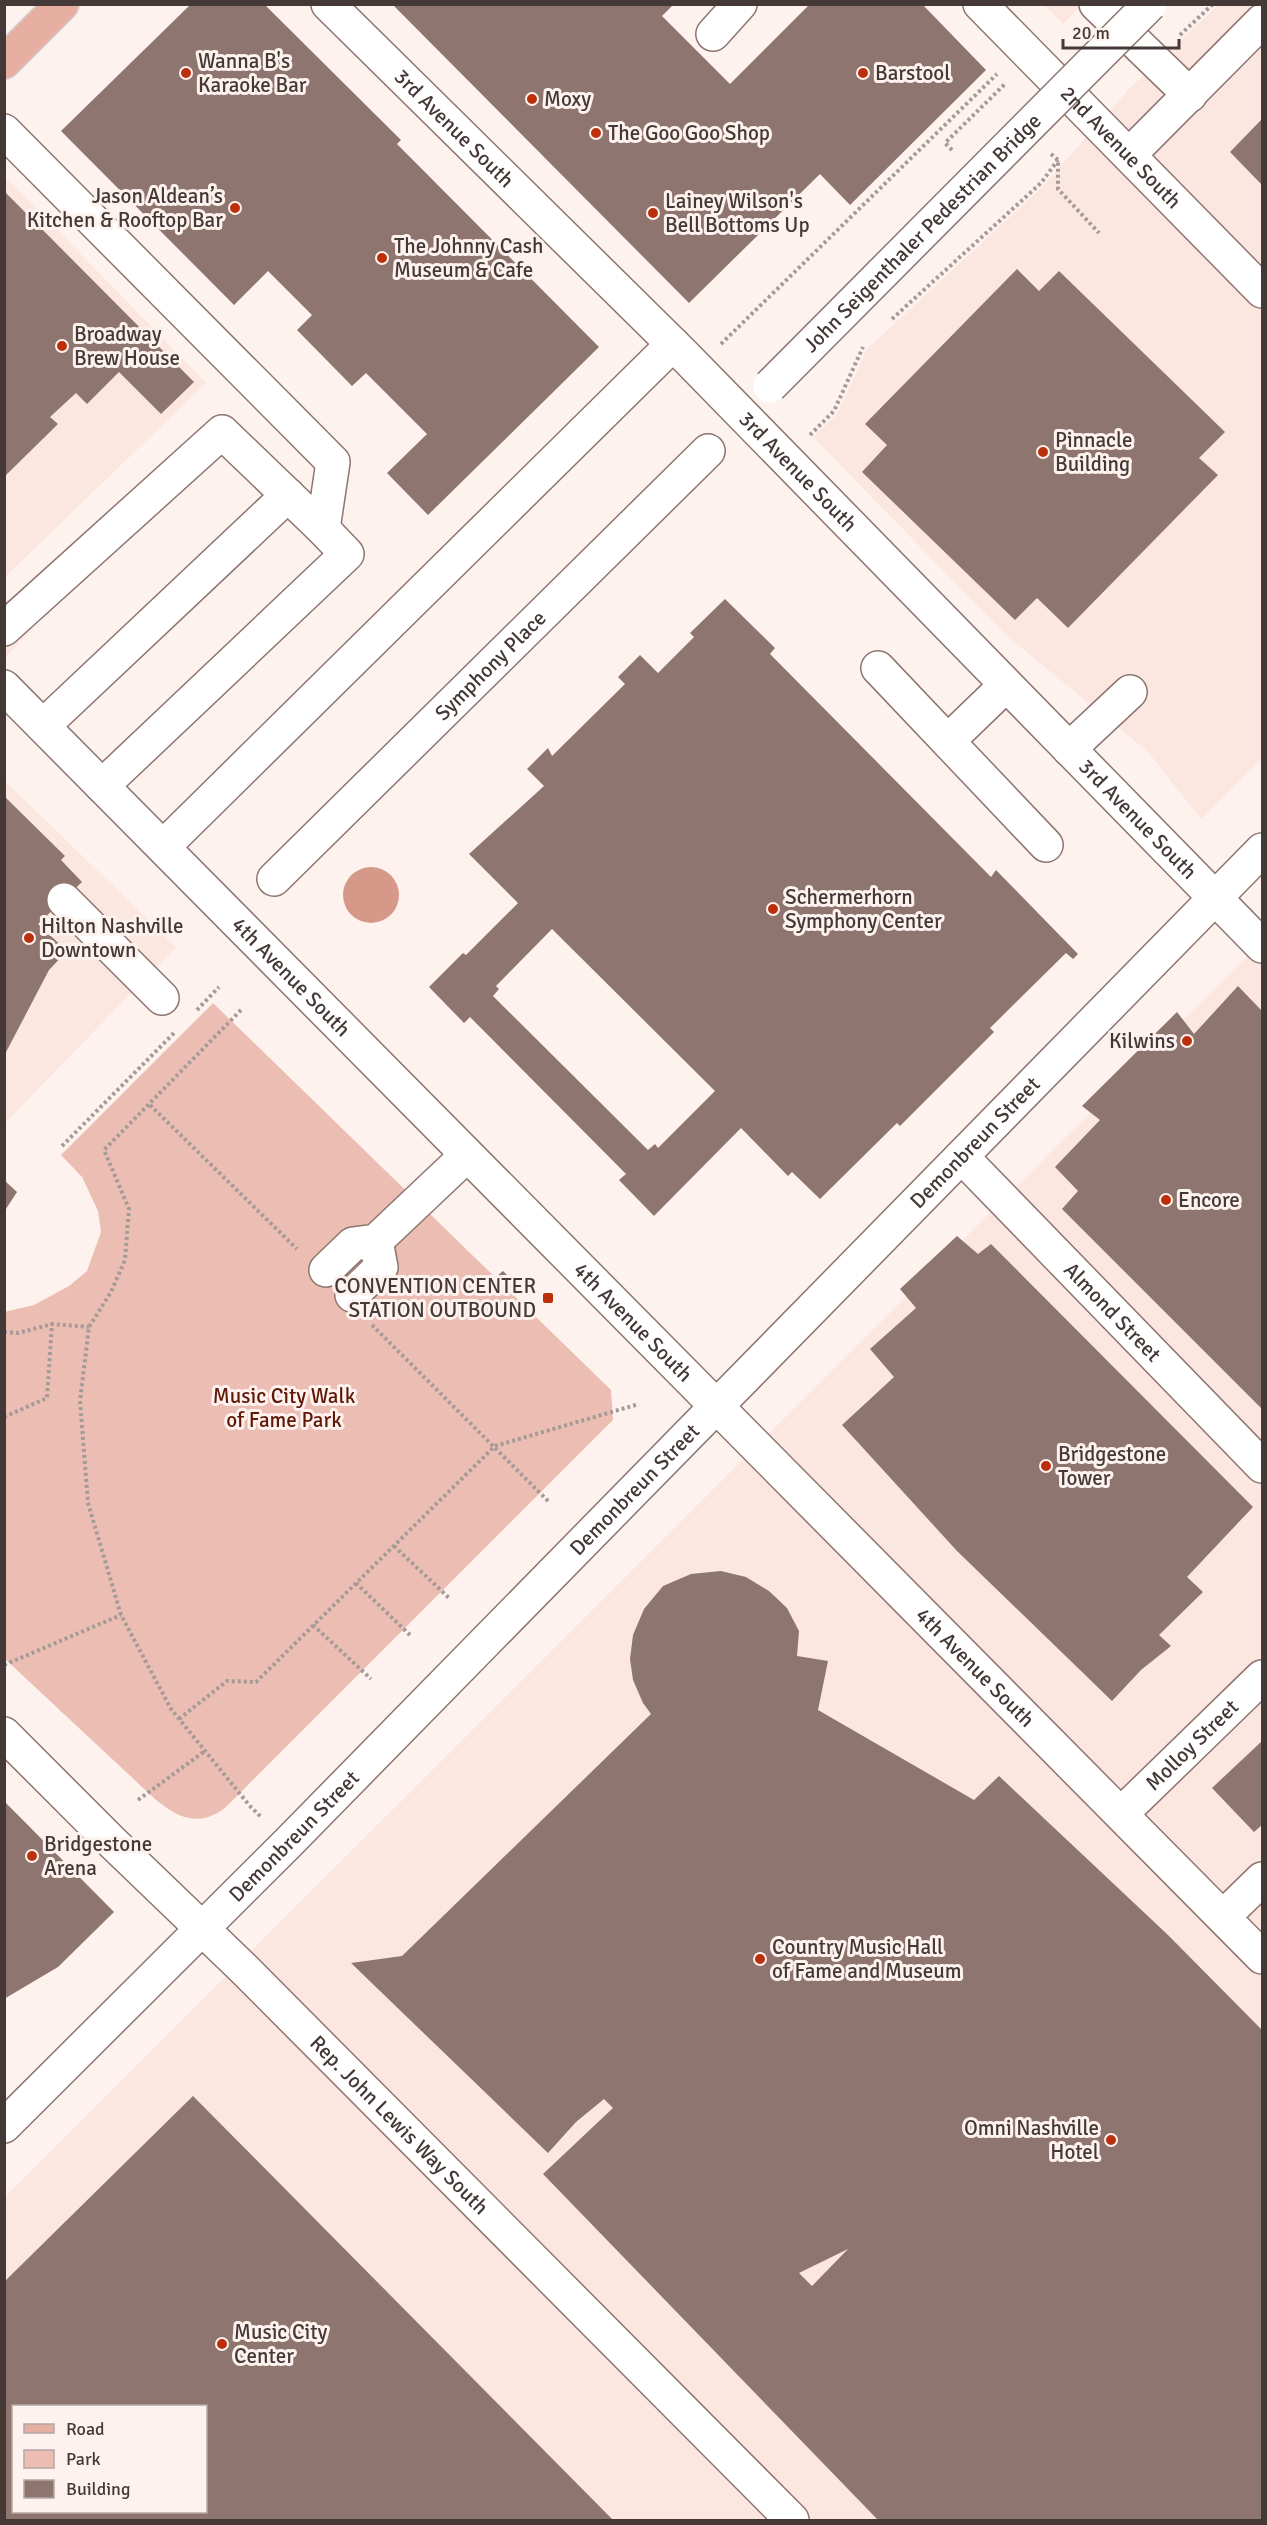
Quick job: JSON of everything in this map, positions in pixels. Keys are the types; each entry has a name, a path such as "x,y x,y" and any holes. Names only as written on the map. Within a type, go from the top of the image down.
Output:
{"main road":[{"path":"4,62 62,4"}],"street":[{"name":"3rd Avenue South","path":"328,4 673,344 1263,946"},
{"path":"713,34 740,4"},
{"name":"2nd Avenue South","path":"980,4 1263,291"},
{"path":"1096,4 1190,95"},
{"name":"John Seigenthaler Pedestrian Bridge","path":"770,386 1150,4"},
{"path":"1251,4 1263,15"},
{"path":"1129,155 1263,21"},
{"path":"4,131 333,462 323,529"},
{"path":"163,847 673,344"},
{"path":"4,628 222,432 347,554 102,786"},
{"name":"Symphony Place","path":"274,879 708,451"},
{"path":"43,726 288,495"},
{"path":"878,668 1046,845"},
{"path":"948,741 1006,685"},
{"name":"4th Avenue South","path":"4,687 1263,1957"},
{"path":"1069,749 1130,692"},
{"name":"Demonbreun Street","path":"4,2126 204,1929 1263,850"},
{"path":"64,900 162,998"},
{"path":"326,1270 353,1244 376,1241 467,1155"},
{"name":"Almond Street","path":"962,1157 1263,1466"},
{"path":"352,1295 381,1267 376,1241"},
{"name":"Molloy Street","path":"1121,1814 1263,1677"},
{"name":"Rep. John Lewis Way South","path":"4,1734 113,1843 204,1929 792,2520"},
{"path":"1223,1917 1263,1879"}],"path":[{"path":"718,347 998,74"},
{"path":"1026,129 1058,160 1058,189 1099,233"},
{"path":"888,322 1041,183 1058,160"},
{"path":"808,437 834,411 863,346"},
{"path":"195,1012 219,987"},
{"path":"241,1010 104,1150 129,1209 126,1250 125,1260 111,1292 89,1327 80,1401 88,1503 121,1615 171,1709 249,1805"},
{"path":"62,1146 178,1029"},
{"path":"4,1332 18,1333 52,1324 89,1327"},
{"path":"4,1417 47,1398 52,1324"},
{"path":"179,1719 227,1682 256,1682 495,1446 639,1404"},
{"path":"394,1546 449,1598"},
{"path":"356,1583 412,1637"},
{"path":"4,1665 121,1615"},
{"path":"314,1625 371,1679"},
{"path":"138,1800 205,1751"}],"shaded area":[{"path":"1044,5 1082,5 1063,24"},
{"path":"1218,5 1262,5 1262,759 1201,819 1148,752 1008,637 813,437 837,414 867,349 1044,185 1129,89"},
{"path":"5,176 206,383 5,577"},
{"path":"5,598 33,628 5,658"},
{"path":"4,780 176,947 5,1123 4,1123"},
{"path":"371,867 382,869 391,875 397,884 399,895 397,906 391,915 382,921 371,923 360,921 351,915 345,906 343,895 345,884 351,875 360,869"},
{"path":"1262,941 1262,2520 5,2520 4,2198"}],"green space":[{"name":"Music City Walk of Fame Park","path":"213,1003 611,1390 613,1420 225,1808 216,1814 198,1819 173,1812 156,1800 5,1659 4,1312 34,1305 69,1286 87,1271 101,1232 98,1211 82,1177 61,1155"}],"building":[{"path":"392,4 674,4 662,16 730,84 810,4 922,4 986,70 850,205 820,174 689,303"},
{"path":"190,5 265,5 401,140 397,144 599,347 428,515 387,473 427,434 366,373 352,386 297,330 312,315 268,271 234,305 61,131"},
{"path":"1262,119 1262,185 1230,152"},
{"path":"4,191 194,382 161,414 119,372 87,404 76,393 50,417 58,424 4,477"},
{"name":"Pinnacle Building","path":"1017,269 1039,291 1059,271 1225,432 1199,458 1218,475 1068,628 1037,598 1015,620 862,472 887,445 865,424"},
{"name":"Schermerhorn Symphony Center","path":"725,599 775,648 770,654 991,877 996,870 1078,954 1073,959 1066,953 990,1028 994,1032 900,1126 897,1123 820,1199 792,1172 788,1176 741,1128 654,1216 619,1180 626,1174 470,1017 464,1023 429,987 463,953 466,955 518,903 469,854 544,786 527,769 548,748 552,756 625,684 618,677 640,655 658,673 694,637 690,633","holes":["552,929 715,1091 658,1148 655,1144 648,1150 493,996 499,989 496,986"]},
{"name":"Hilton Nashville Downtown","path":"4,796 65,856 61,860 82,882 38,924 67,951 49,970 4,1056"},
{"name":"Encore","path":"1238,986 1262,1011 1262,1409 1062,1209 1078,1191 1055,1167 1100,1120 1082,1106 1177,1012 1194,1034"},
{"path":"4,1180 17,1192 4,1212"},
{"name":"Bridgestone Tower","path":"957,1236 978,1254 991,1244 1253,1507 1187,1577 1203,1592 1159,1635 1171,1646 1141,1670 1112,1701 957,1551 842,1425 894,1377 870,1349 916,1308 900,1289"},
{"path":"503,1271 516,1284 511,1290 497,1276"},
{"path":"721,1571 746,1577 769,1591 787,1608 799,1631 797,1656 828,1661 818,1710 974,1800 999,1776 1168,1935 1262,2030 1262,2520 878,2520 543,2174 613,2108 604,2099 576,2122 548,2153 351,1963 402,1956 651,1714 643,1703 633,1680 630,1659 633,1635 644,1609 663,1586 691,1574","holes":["848,2249 812,2286 799,2273"]},
{"path":"1262,1741 1262,1825 1254,1832 1212,1788"},
{"name":"Bridgestone Arena","path":"4,1801 114,1912 58,1967 4,1999"},
{"name":"Music City Center","path":"193,2096 613,2520 4,2520 4,2282"}],"place":[{"name":"Wanna B's Karaoke Bar","path":"186,73"},
{"name":"Barstool","path":"863,73"},
{"name":"Moxy","path":"532,99"},
{"name":"The Goo Goo Shop","path":"596,133"},
{"name":"Jason Aldean’s Kitchen & Rooftop Bar","path":"235,208"},
{"name":"Lainey Wilson's Bell Bottoms Up","path":"653,213"},
{"name":"The Johnny Cash Museum & Cafe","path":"382,258"},
{"name":"Broadway Brew House","path":"62,346"},
{"name":"Pinnacle Building","path":"1043,452"},
{"name":"Schermerhorn Symphony Center","path":"773,909"},
{"name":"Hilton Nashville Downtown","path":"29,938"},
{"name":"Kilwins","path":"1187,1041"},
{"name":"Encore","path":"1166,1200"},
{"name":"CONVENTION CENTER STATION OUTBOUND","path":"548,1298"},
{"name":"Bridgestone Tower","path":"1046,1466"},
{"name":"Bridgestone Arena","path":"32,1856"},
{"name":"Country Music Hall of Fame and Museum","path":"760,1959"},
{"name":"Omni Nashville Hotel","path":"1111,2140"},
{"name":"Music City Center","path":"222,2344"}]}
